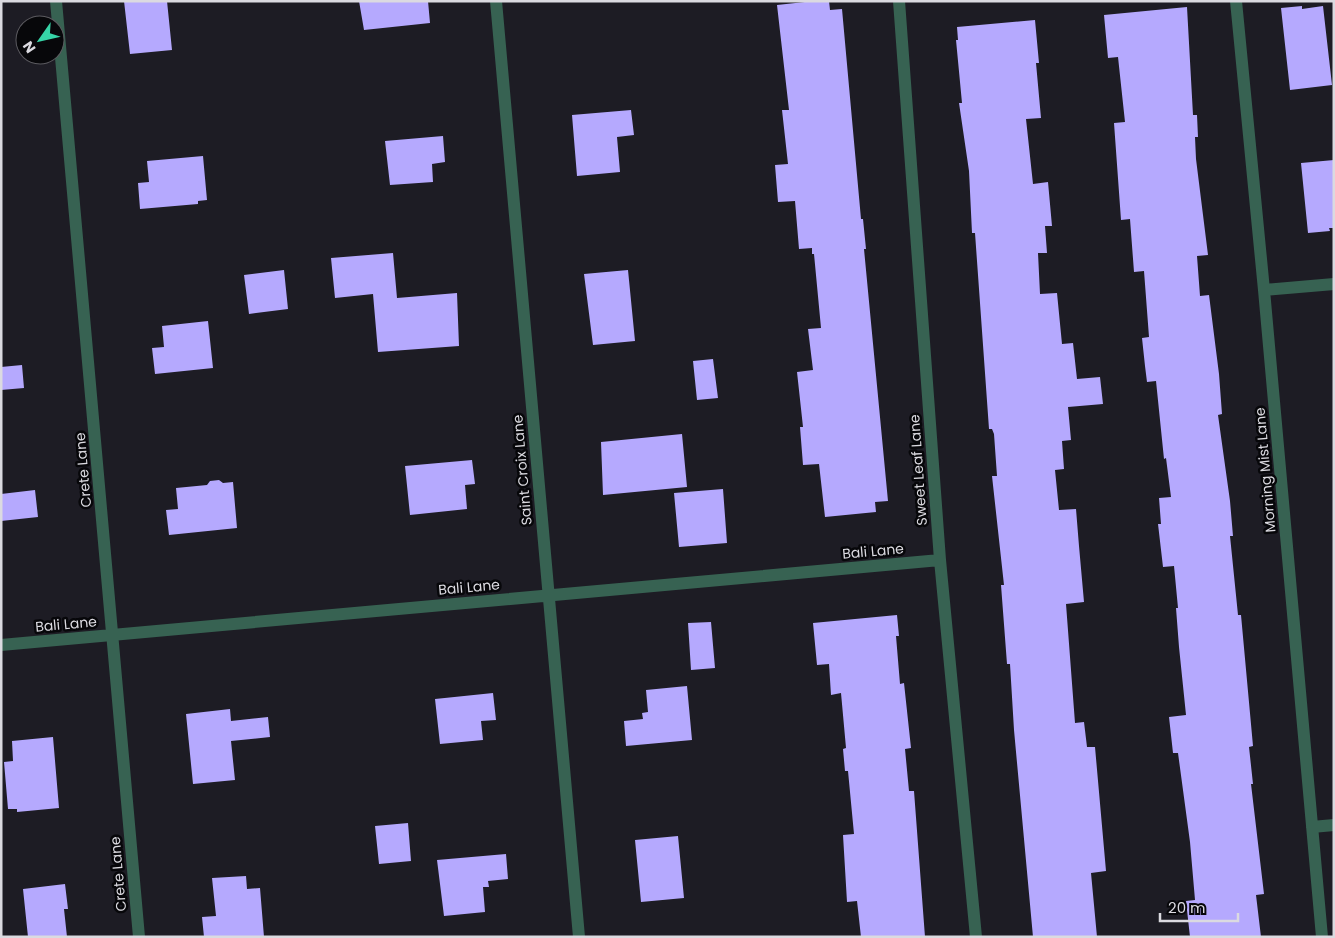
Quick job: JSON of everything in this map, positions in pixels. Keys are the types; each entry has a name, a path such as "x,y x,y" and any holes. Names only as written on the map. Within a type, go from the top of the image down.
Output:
{"street":[{"name":"Crete Lane","path":"56,1 138,937"},
{"name":"Saint Croix Lane","path":"496,1 579,937"},
{"name":"Sweet Leaf Lane","path":"899,1 940,560 976,937"},
{"name":"Morning Mist Lane","path":"1236,1 1322,937"},
{"path":"1264,290 1334,284"},
{"name":"Bali Lane","path":"1,645 940,560"},
{"path":"1312,827 1334,825"}],"building":[{"path":"124,1 167,1 172,50 130,54"},
{"path":"359,1 428,1 430,23 364,30"},
{"path":"829,1 830,10 842,9 861,219 863,219 866,249 864,249 888,501 875,502 876,512 825,517 819,464 803,465 800,427 803,427 797,372 813,370 808,329 821,328 814,254 812,254 812,248 799,249 795,201 778,202 775,165 788,164 782,110 789,110 777,5"},
{"path":"1302,6 1302,9 1323,6 1332,85 1290,90 1281,8"},
{"path":"1187,7 1193,115 1197,115 1196,159 1208,255 1197,256 1200,296 1209,295 1219,374 1222,414 1218,415 1230,501 1233,536 1230,536 1238,615 1241,615 1253,746 1249,747 1253,784 1251,784 1264,894 1256,895 1261,937 1190,937 1186,901 1195,900 1190,842 1178,753 1173,753 1169,717 1186,715 1176,608 1178,608 1174,566 1163,567 1158,524 1161,524 1159,498 1171,497 1166,458 1164,459 1156,381 1147,382 1145,366 1142,338 1149,337 1144,271 1134,272 1130,219 1121,220 1114,123 1125,122 1118,57 1108,58 1104,15"},
{"path":"1035,20 1039,63 1036,63 1041,118 1026,119 1033,184 1048,182 1052,226 1045,226 1047,253 1038,253 1040,294 1057,293 1062,344 1073,343 1077,379 1100,377 1103,404 1068,407 1071,440 1062,441 1064,469 1055,470 1059,510 1076,509 1084,602 1066,604 1075,723 1084,722 1087,747 1095,747 1106,871 1091,873 1097,937 1033,937 1014,730 1010,664 1007,664 1001,585 1004,585 992,476 997,476 994,434 992,429 989,429 975,233 972,233 969,171 959,103 962,103 956,40 958,40 957,27"},
{"path":"631,110 634,135 617,137 620,172 577,176 572,115"},
{"path":"443,136 445,162 432,164 433,182 390,185 385,141"},
{"path":"203,156 207,200 198,201 198,204 140,209 138,183 149,182 147,161"},
{"path":"1334,160 1334,228 1329,228 1330,231 1308,233 1301,163"},
{"path":"393,253 397,298 457,293 459,346 378,352 373,294 335,298 331,258"},
{"path":"284,270 288,309 249,314 244,275"},
{"path":"628,270 635,341 593,345 584,274"},
{"path":"208,321 213,368 155,374 152,348 164,347 162,326"},
{"path":"713,359 718,398 697,400 693,361"},
{"path":"22,365 24,388 1,390 1,367"},
{"path":"682,434 687,487 603,495 601,442"},
{"path":"472,460 475,484 465,485 467,509 410,515 405,466"},
{"path":"219,480 223,483 233,482 237,528 169,535 166,510 178,509 176,488 207,485 210,481"},
{"path":"723,489 727,543 679,547 674,493"},
{"path":"35,490 38,517 1,521 1,494"},
{"path":"897,615 899,636 896,636 900,684 904,683 911,748 905,749 909,791 914,791 925,937 861,937 857,901 847,902 843,835 854,834 848,771 845,771 843,749 846,748 841,693 831,695 829,664 817,665 813,623"},
{"path":"711,622 715,668 691,670 688,623"},
{"path":"687,686 692,740 626,746 624,721 643,719 642,713 648,712 646,690"},
{"path":"493,693 496,720 481,721 483,740 440,744 435,699"},
{"path":"230,709 231,721 268,717 270,737 231,741 235,780 193,784 186,714"},
{"path":"53,737 59,808 17,812 17,809 8,809 4,762 13,761 12,741"},
{"path":"408,823 411,861 379,864 375,826"},
{"path":"678,836 684,898 641,902 635,840"},
{"path":"506,854 508,879 488,881 489,887 483,887 485,912 444,916 437,860"},
{"path":"246,876 247,889 260,888 264,937 204,937 202,917 216,916 212,878"},
{"path":"65,884 68,909 64,909 67,937 28,937 23,889"}]}
